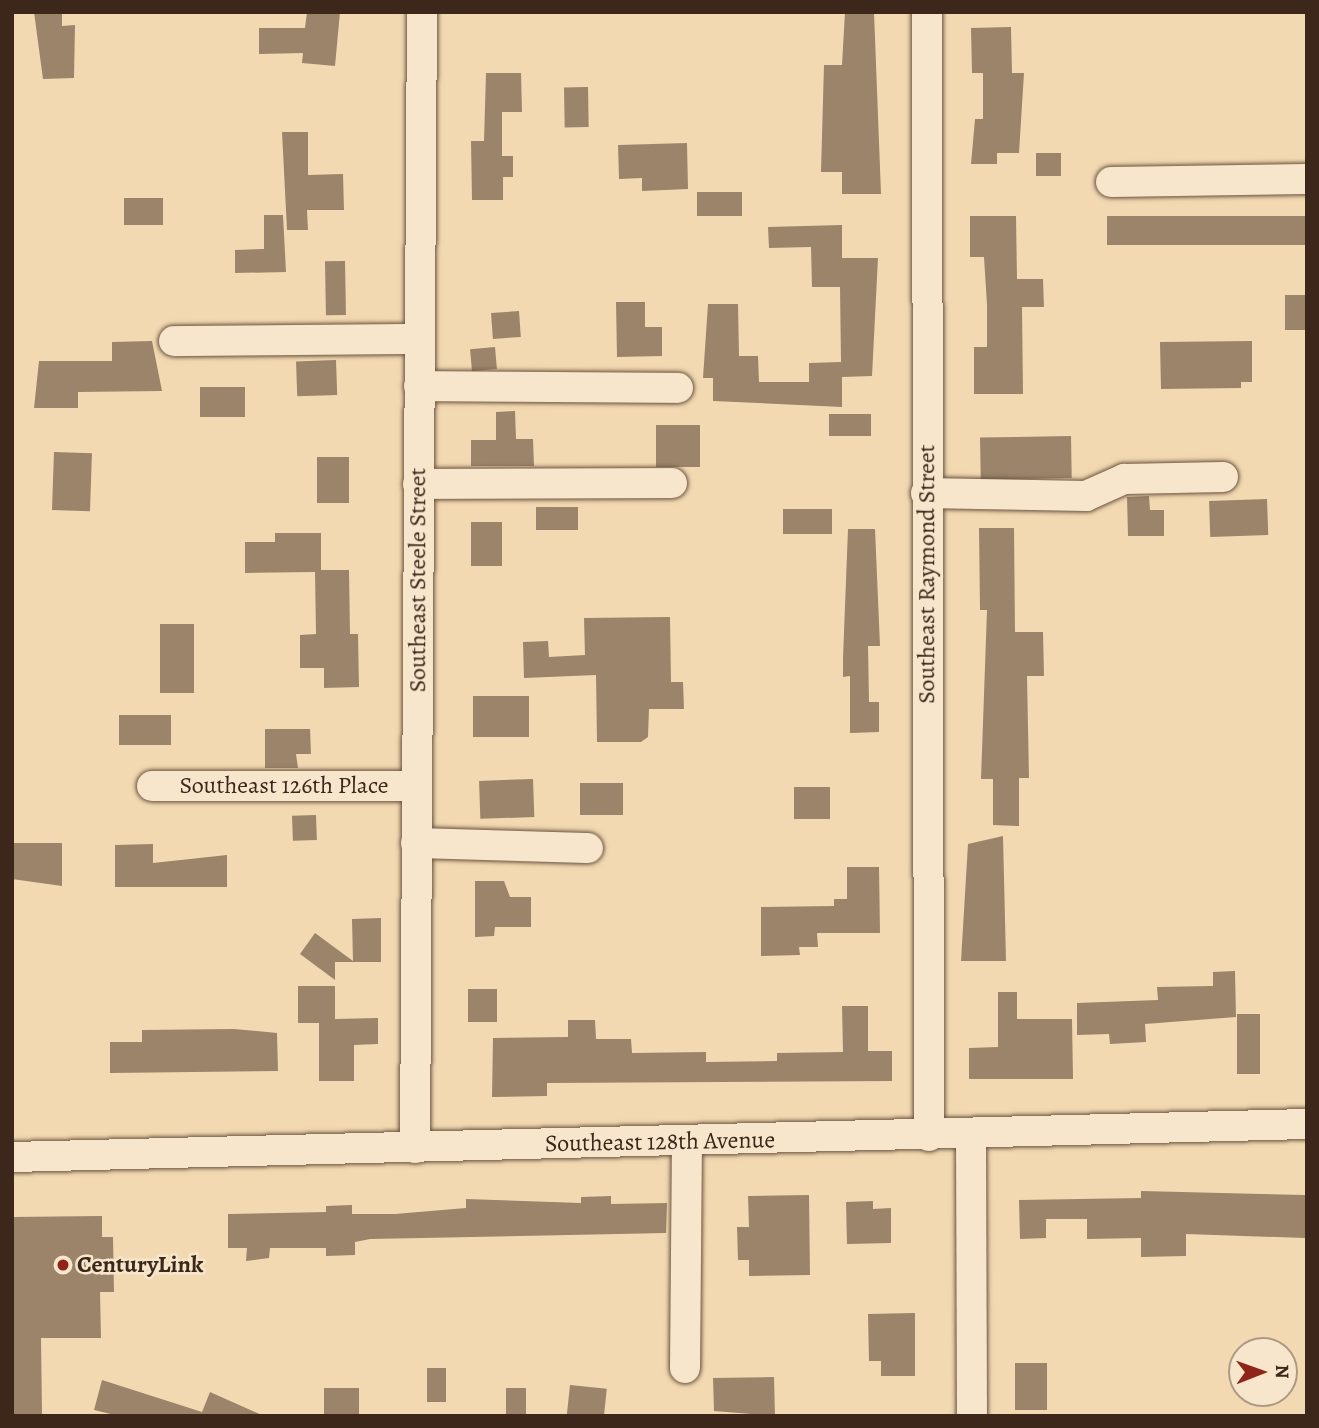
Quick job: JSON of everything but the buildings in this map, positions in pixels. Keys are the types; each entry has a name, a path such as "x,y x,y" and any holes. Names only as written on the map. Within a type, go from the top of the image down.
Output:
{"street":[{"name":"Southeast Steele Street","path":"415,1148 422,12"},
{"name":"Southeast Raymond Street","path":"927,12 929,1136"},
{"path":"1111,182 1307,179"},
{"path":"174,341 419,339"},
{"path":"419,386 678,388"},
{"path":"926,493 1086,496 1124,479 1223,477"},
{"path":"418,484 672,483"},
{"name":"Southeast 126th Place","path":"152,786 416,786"},
{"path":"416,843 588,848"},
{"name":"Southeast 128th Avenue","path":"12,1157 1307,1125"},
{"path":"971,1135 972,1416"},
{"path":"685,1368 687,1141"}],"place":[{"name":"CenturyLink","path":"63,1265"}]}
